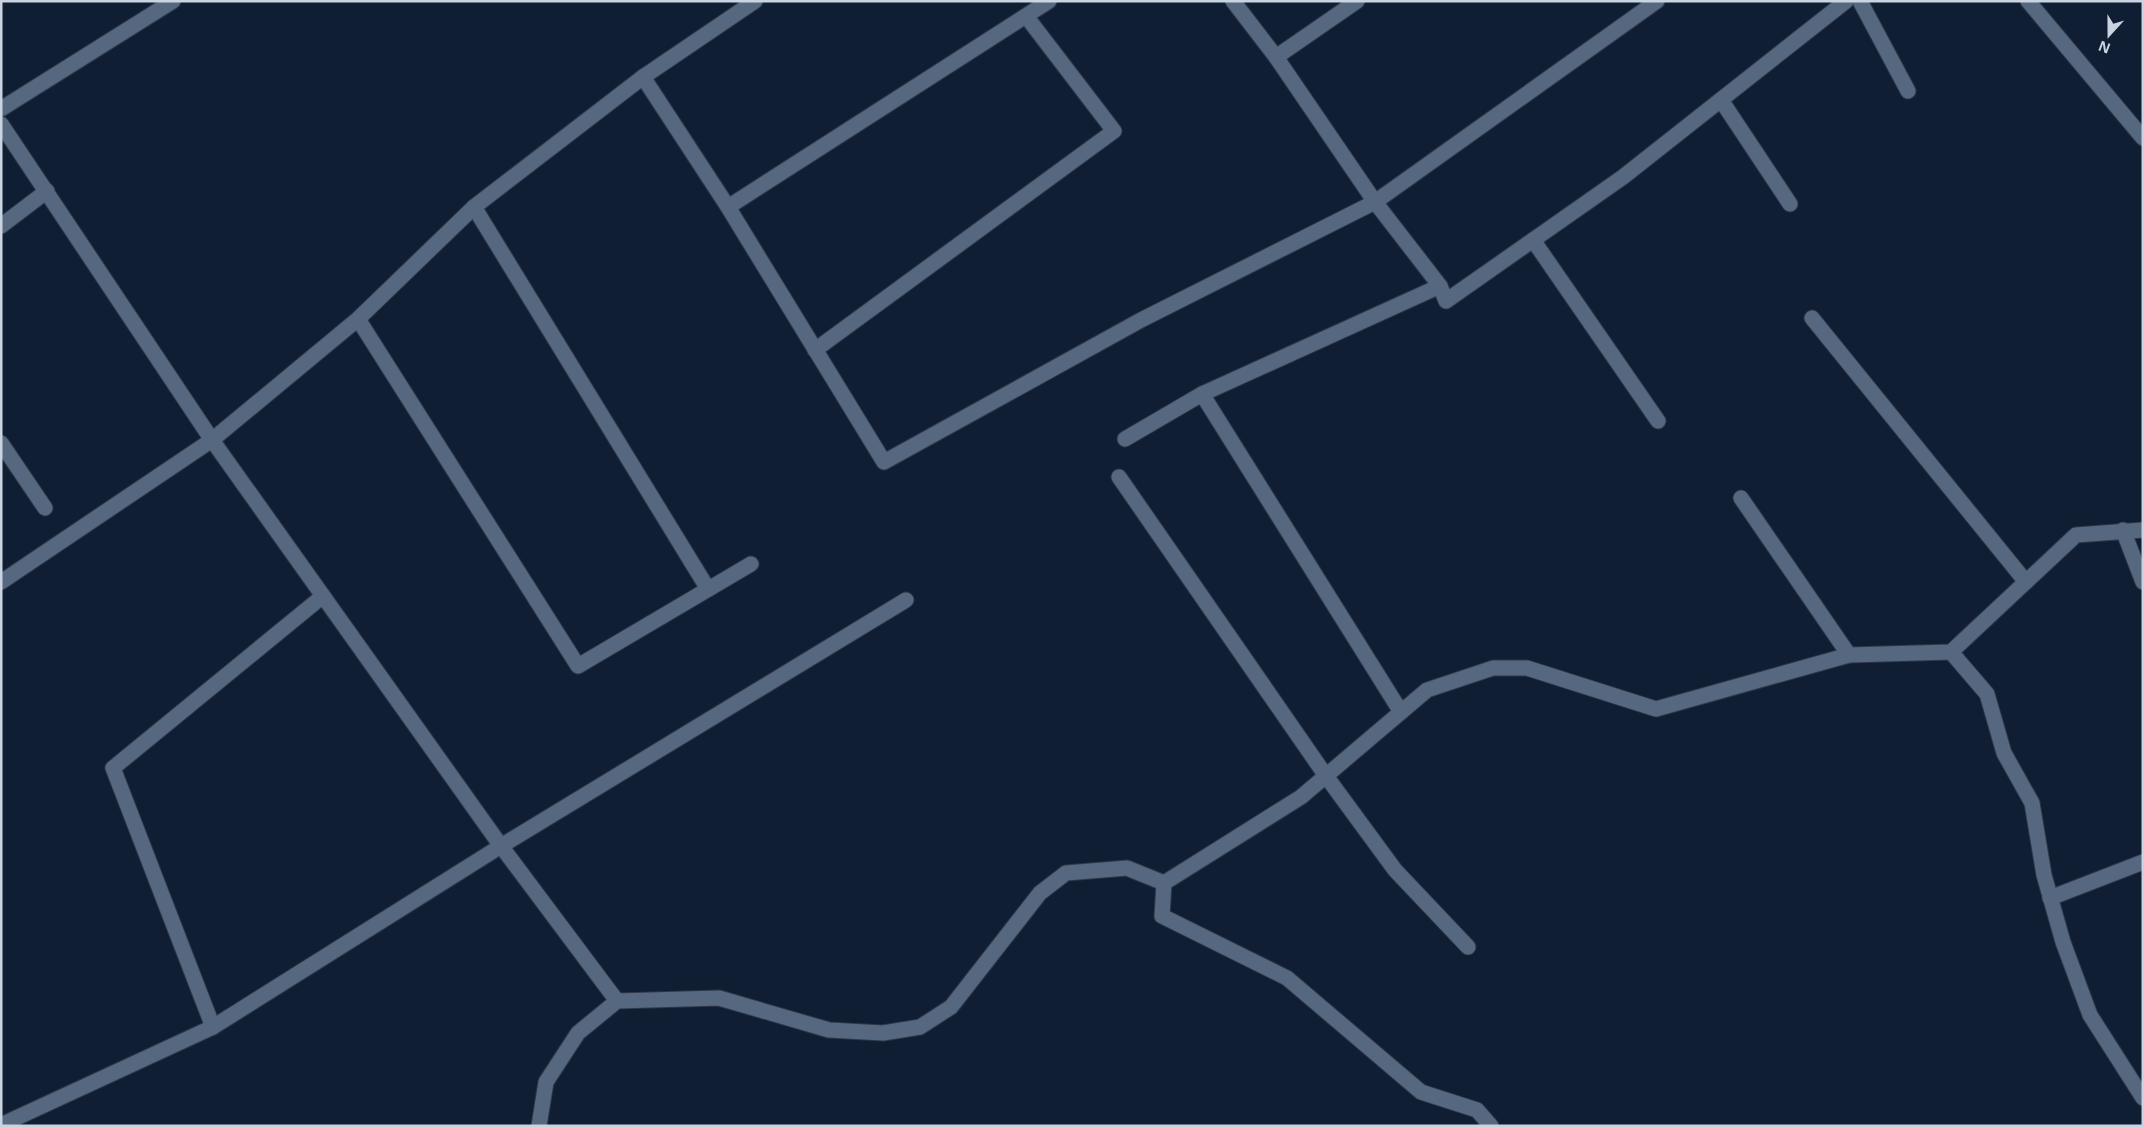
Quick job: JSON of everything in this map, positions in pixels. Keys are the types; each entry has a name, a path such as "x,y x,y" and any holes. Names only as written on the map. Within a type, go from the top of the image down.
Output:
{"street":[{"path":"1,109 173,1"},
{"path":"1,582 212,440 358,319 474,207 736,6 755,1"},
{"path":"728,208 1049,1"},
{"path":"1233,1 1276,57 1375,202 1440,286 1446,301 1623,177 1846,1"},
{"path":"1276,57 1357,1"},
{"path":"643,77 728,208 884,462 1141,320 1375,202 1657,1"},
{"path":"1860,1 1908,91"},
{"path":"2028,1 2143,138"},
{"path":"815,350 1114,131 1026,16"},
{"path":"1721,100 1790,204"},
{"path":"1,124 212,440 501,846 617,1001"},
{"path":"1,226 47,191"},
{"path":"474,207 708,590"},
{"path":"1533,240 1658,420"},
{"path":"1125,438 1202,394 1440,286"},
{"path":"1812,318 2026,582"},
{"path":"358,319 578,666 751,564"},
{"path":"1202,394 1401,712"},
{"path":"1,443 45,508"},
{"path":"1119,477 1326,776 1396,870 1468,947"},
{"path":"1741,498 1849,655"},
{"path":"2123,530 2143,582"},
{"path":"1164,883 1301,798 1427,690 1493,668 1527,668 1656,709 1849,655 1951,652 2076,535 2143,530"},
{"path":"213,1027 112,768 323,596"},
{"path":"1,1124 213,1027 501,846 906,600"},
{"path":"1951,652 1987,694 2004,753 2032,804 2044,875 2050,898 2063,942 2090,1016 2143,1098"},
{"path":"2050,898 2143,862"},
{"path":"538,1126 546,1082 578,1033 617,1001 719,998 829,1030 883,1033 920,1027 951,1007 1040,893 1066,873 1127,868 1164,883"},
{"path":"1164,883 1162,916 1287,978 1421,1092 1477,1110 1492,1126"}]}
